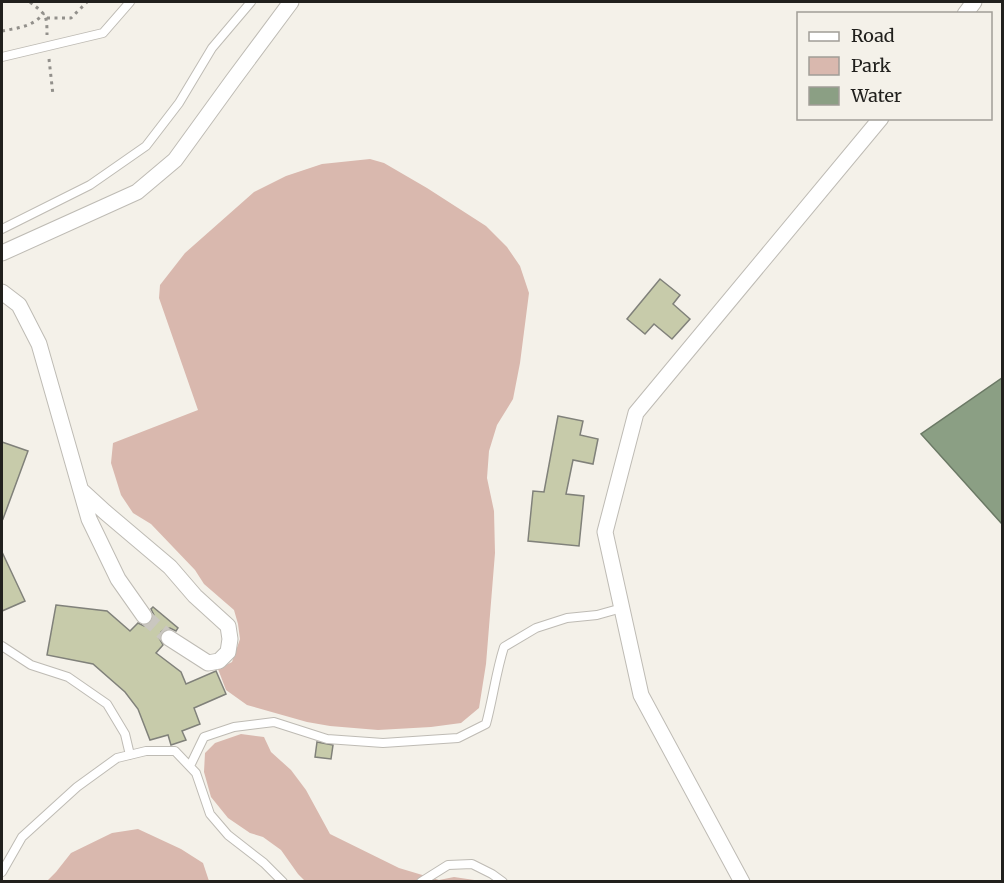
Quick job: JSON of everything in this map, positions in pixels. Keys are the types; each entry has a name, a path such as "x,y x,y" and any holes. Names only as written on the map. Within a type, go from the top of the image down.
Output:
{"street":[{"path":"2,253 137,192 175,160 291,2"},
{"path":"742,882 641,695 605,532 636,413 879,120"},
{"path":"2,292 19,305 39,344 89,519 118,579 144,616"},
{"path":"81,490 170,567 195,596 228,626 230,639 228,652 219,662 208,663 169,638"}],"lane":[{"path":"2,57 103,33 130,2"},
{"path":"2,229 90,184 146,146 179,103 212,48 251,2"},
{"path":"190,766 204,737 234,727 274,722 327,739 383,743 458,738 486,724 504,647 536,628 567,618 597,615 622,608"},
{"path":"2,646 31,665 68,677 107,704 125,734 130,755"},
{"path":"2,872 22,837 77,787 117,758 146,751 175,751 196,773 210,814 228,835 264,863 283,882"},
{"path":"421,882 448,865 472,864 503,882"}],"path":[{"path":"47,18 71,18 87,2"},
{"path":"2,31 23,27 39,20 44,13"}],"green space":[{"path":"370,159 384,163 486,226 507,247 520,266 529,293 513,399 497,425 489,451 487,478 494,511 495,553 486,664 479,708 461,723 378,730 330,726 247,705 226,690 218,669 232,662 240,639 234,610 204,584 195,570 151,524 133,513 121,495 111,463 113,443 198,410 159,298 160,285 185,253 254,192 286,176 322,164"},
{"path":"241,734 264,737 271,752 291,770 306,790 330,834 399,868 439,880 454,877 481,881 305,881 281,850 263,837 250,833 228,818 211,797 204,772 205,753 215,743"},
{"path":"138,829 181,849 203,863 209,881 47,881 71,853 112,833"}],"water":[{"path":"1002,378 1002,524 921,434"}],"building":[{"path":"660,279 680,295 673,304 690,319 672,339 654,324 645,334 627,319"},
{"path":"558,416 583,421 580,435 598,439 593,464 573,460 566,494 584,496 579,546 528,541 533,491 544,492"},
{"path":"2,442 28,451 3,519 2,518"},
{"path":"2,552 25,601 2,611"},
{"path":"56,605 107,611 130,631 138,623 144,626 150,624 154,615 151,609 153,607 178,628 176,631 170,628 161,632 159,638 163,645 156,653 181,672 186,684 216,671 226,694 194,708 200,724 182,731 186,740 171,745 168,735 150,740 138,709 125,692 93,664 47,655"},
{"path":"317,742 333,745 331,759 315,757"}],"tunnel":[{"path":"144,616 169,638"}]}
